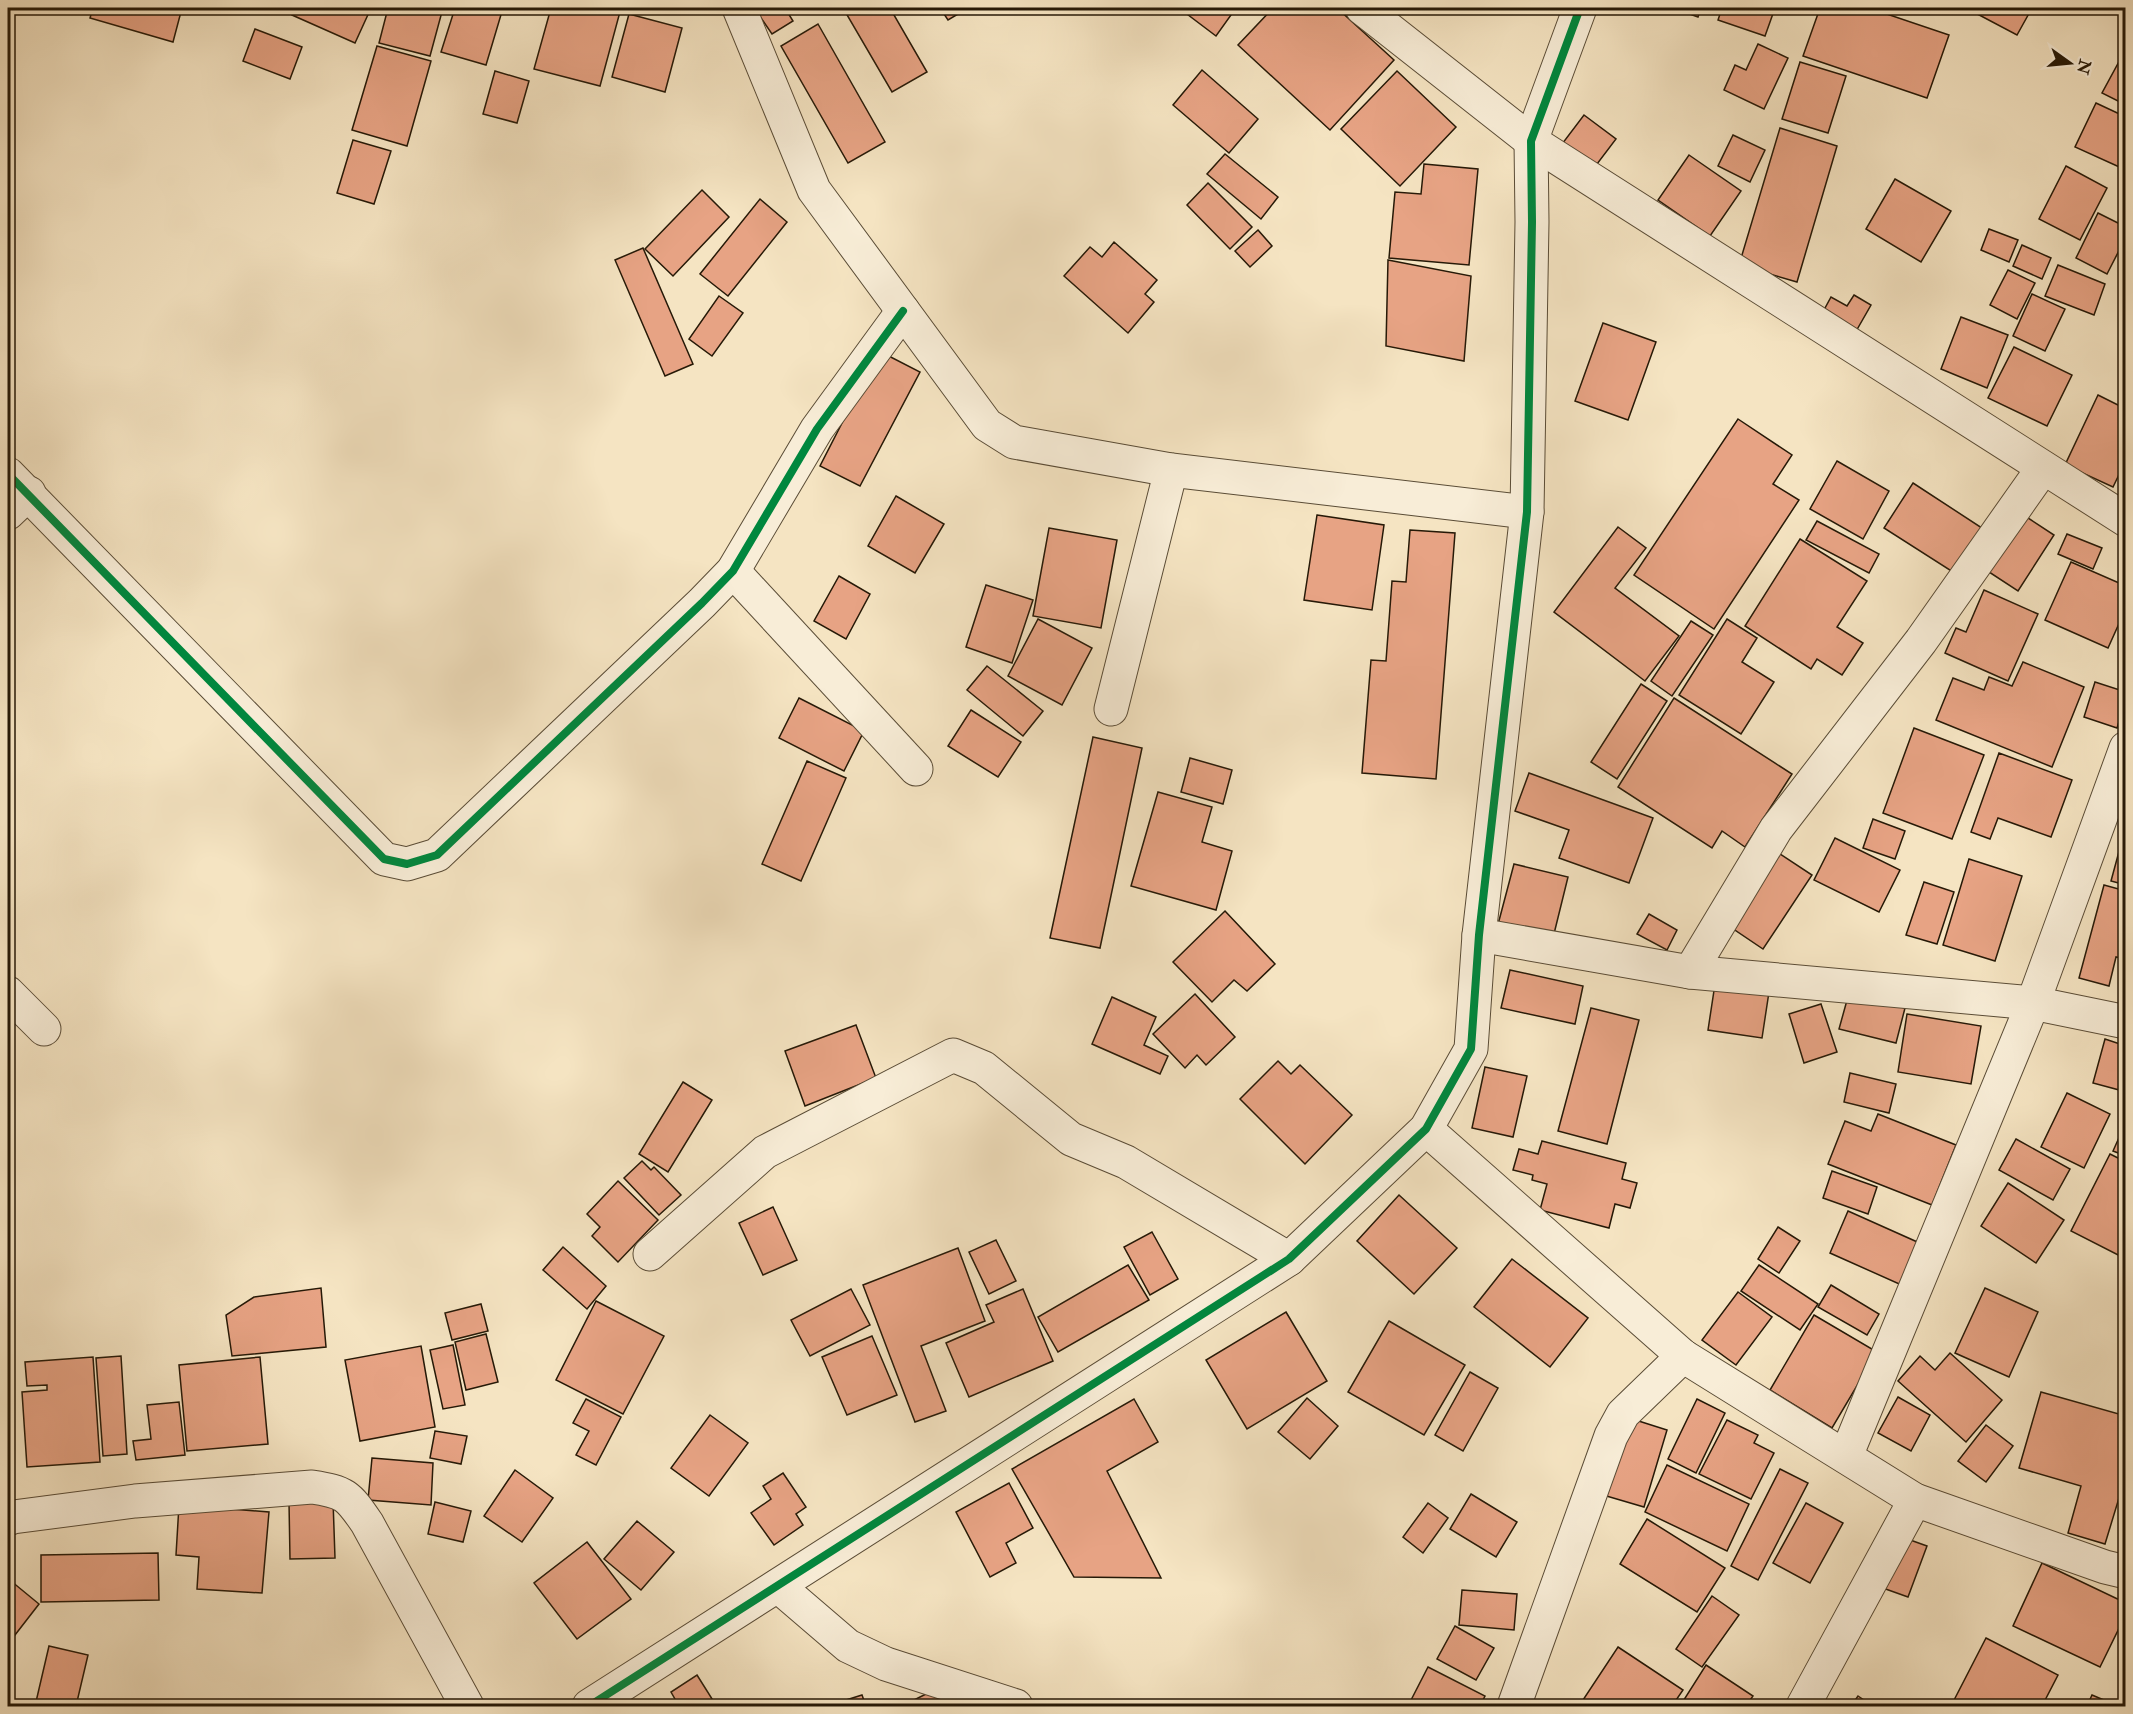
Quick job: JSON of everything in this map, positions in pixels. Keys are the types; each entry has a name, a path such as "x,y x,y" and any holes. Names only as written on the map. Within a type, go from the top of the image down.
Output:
{"street":[{"path":"739,8 814,190 987,425 1014,442 1170,470 1527,512"},
{"path":"1362,8 1531,141 2126,520"},
{"path":"589,1707 1289,1259 1426,1129 1471,1049 1479,934 1527,512 1532,222 1531,141 1580,8"},
{"path":"15,493 384,859 407,864 437,855 733,571 817,429 903,311"},
{"path":"1690,972 1776,829 1921,642 2043,468"},
{"path":"1111,709 1170,470"},
{"path":"733,571 916,769"},
{"path":"1846,1456 2033,1003 2126,748"},
{"path":"1479,934 1690,972 2033,1003 2126,1022"},
{"path":"8,993 44,1029"},
{"path":"650,1254 765,1152 953,1055 984,1068 1071,1138 1126,1162 1289,1259"},
{"path":"1426,1129 1683,1356 1915,1500 2105,1567 2126,1572"},
{"path":"1514,1707 1611,1436 1623,1414 1683,1356"},
{"path":"8,1519 135,1501 312,1487 339,1491 355,1506 367,1523 467,1707"},
{"path":"1803,1707 1915,1500"},
{"path":"778,1586 849,1646 886,1664 1016,1707"}],"building":[{"path":"93,8 182,8 173,42 90,18"},
{"path":"295,8 371,8 355,43 292,15"},
{"path":"388,8 443,8 430,56 379,43"},
{"path":"455,8 503,8 486,65 441,52"},
{"path":"551,8 621,8 600,86 534,69"},
{"path":"785,8 793,21 772,34 755,9"},
{"path":"843,8 890,8 927,72 892,92"},
{"path":"940,8 964,8 965,10 948,20"},
{"path":"1179,8 1236,8 1216,36"},
{"path":"1273,8 1337,8 1394,60 1330,130 1238,45"},
{"path":"1673,8 1701,8 1698,17"},
{"path":"1722,8 1775,8 1765,36 1718,20"},
{"path":"1820,8 1869,8 1949,35 1927,98 1803,56"},
{"path":"1966,8 2032,8 2017,35"},
{"path":"629,14 682,28 665,92 612,77"},
{"path":"818,24 885,142 848,163 781,46"},
{"path":"255,29 302,47 290,79 243,61"},
{"path":"1758,44 1788,58 1764,109 1724,90 1735,65 1746,70"},
{"path":"377,46 431,61 407,146 352,130"},
{"path":"2121,58 2126,60 2126,105 2102,93"},
{"path":"1800,62 1846,76 1828,133 1782,119"},
{"path":"1202,70 1258,119 1229,153 1173,105"},
{"path":"495,71 529,81 517,123 483,114"},
{"path":"1397,71 1456,127 1400,186 1341,129"},
{"path":"2096,103 2126,117 2126,170 2075,147"},
{"path":"1584,115 1616,139 1594,168 1562,144"},
{"path":"1780,128 1837,146 1797,282 1739,265"},
{"path":"1733,135 1765,150 1750,182 1718,166"},
{"path":"353,140 391,151 374,204 337,193"},
{"path":"1225,154 1278,197 1261,219 1207,174"},
{"path":"1689,155 1741,191 1710,236 1658,200"},
{"path":"1424,164 1478,169 1469,265 1389,258 1395,192 1421,194"},
{"path":"2066,166 2107,188 2080,240 2039,219"},
{"path":"1895,179 1951,211 1921,262 1866,229"},
{"path":"1208,183 1252,227 1230,249 1187,205"},
{"path":"702,190 729,217 673,276 645,249"},
{"path":"760,199 787,222 728,296 700,274"},
{"path":"2098,213 2126,227 2126,237 2107,274 2076,258"},
{"path":"1989,229 2018,240 2009,262 1981,250"},
{"path":"1258,230 1272,246 1250,267 1235,251"},
{"path":"1114,242 1157,280 1145,294 1154,302 1128,333 1064,276 1090,247 1102,257"},
{"path":"2022,245 2051,258 2042,279 2013,266"},
{"path":"643,248 693,364 665,376 615,260"},
{"path":"1388,260 1471,276 1464,361 1386,346"},
{"path":"2058,265 2105,284 2094,315 2045,296"},
{"path":"2008,270 2035,283 2017,319 1990,305"},
{"path":"2032,294 2065,309 2045,351 2013,336"},
{"path":"1854,295 1871,305 1851,340 1818,321 1831,297 1847,306"},
{"path":"719,296 743,313 712,356 689,339"},
{"path":"1961,317 2008,335 1987,388 1941,369"},
{"path":"1603,323 1656,342 1628,420 1575,401"},
{"path":"2014,347 2072,375 2047,426 1988,398"},
{"path":"879,351 920,372 860,486 820,466"},
{"path":"2098,395 2126,409 2126,460 2113,487 2065,465"},
{"path":"1738,419 1792,455 1773,484 1799,500 1714,629 1634,575"},
{"path":"1837,461 1889,491 1863,539 1810,509"},
{"path":"1913,483 1985,530 1956,574 1884,528"},
{"path":"896,496 944,524 915,573 868,546"},
{"path":"1317,515 1384,525 1372,610 1304,600"},
{"path":"2025,516 2054,535 2018,591 1989,572"},
{"path":"1817,521 1879,554 1869,573 1806,540"},
{"path":"1618,527 1646,548 1615,588 1679,636 1645,681 1554,612"},
{"path":"1049,528 1117,540 1101,628 1033,616"},
{"path":"1410,530 1455,533 1436,779 1362,773 1371,660 1386,661 1392,581 1406,582"},
{"path":"2067,534 2102,548 2093,569 2058,554"},
{"path":"1800,539 1867,581 1837,627 1863,643 1842,675 1817,659 1811,669 1745,626"},
{"path":"2071,562 2126,586 2126,608 2108,648 2045,620"},
{"path":"839,576 870,594 846,639 814,621"},
{"path":"986,585 1033,600 1012,663 966,647"},
{"path":"1984,590 2038,614 2008,681 1945,653 1956,628 1966,632"},
{"path":"1038,619 1092,648 1062,705 1008,676"},
{"path":"1727,619 1757,638 1742,662 1774,682 1741,734 1679,695"},
{"path":"1691,621 1713,635 1672,696 1651,681"},
{"path":"2023,662 2084,687 2052,767 1936,720 1953,678 1984,690 1989,677 2012,686"},
{"path":"987,666 1043,711 1023,736 967,690"},
{"path":"2095,682 2126,692 2117,728 2084,717"},
{"path":"1641,684 1667,701 1617,779 1591,762"},
{"path":"799,698 864,731 844,771 779,738"},
{"path":"1674,698 1792,774 1745,847 1722,831 1712,848 1618,787"},
{"path":"971,710 1021,742 998,777 948,746"},
{"path":"1914,728 1984,755 1952,839 1883,813"},
{"path":"1093,737 1142,748 1100,948 1050,938"},
{"path":"1999,753 2072,780 2051,837 1998,818 1990,839 1971,832"},
{"path":"1190,758 1232,770 1223,804 1181,792"},
{"path":"807,761 846,778 801,881 762,864"},
{"path":"1529,773 1653,818 1629,883 1559,858 1569,830 1515,811"},
{"path":"1158,792 1212,807 1202,842 1232,851 1216,910 1131,886"},
{"path":"1873,819 1905,831 1895,859 1863,848"},
{"path":"2124,833 2126,833 2126,885 2111,881"},
{"path":"1835,838 1900,870 1879,912 1814,880"},
{"path":"1774,850 1812,875 1763,949 1726,924"},
{"path":"1969,859 2022,876 1995,961 1943,945"},
{"path":"1514,864 1568,877 1551,946 1496,932"},
{"path":"1924,882 1954,892 1937,944 1906,935"},
{"path":"2104,885 2126,891 2126,959 2116,957 2109,986 2079,978"},
{"path":"1225,911 1275,964 1247,991 1234,980 1212,1002 1173,962"},
{"path":"1649,914 1677,930 1667,950 1637,934"},
{"path":"1510,970 1583,986 1575,1024 1501,1008"},
{"path":"1715,984 1769,992 1762,1038 1708,1030"},
{"path":"1849,993 1905,1008 1896,1043 1839,1029"},
{"path":"1195,994 1235,1037 1206,1065 1197,1055 1185,1068 1153,1034"},
{"path":"1112,997 1156,1017 1144,1045 1168,1056 1160,1074 1092,1044"},
{"path":"1821,1004 1837,1052 1804,1063 1789,1014"},
{"path":"1591,1008 1639,1020 1607,1144 1558,1131"},
{"path":"1907,1014 1981,1026 1971,1084 1898,1072"},
{"path":"856,1025 876,1078 805,1106 785,1051"},
{"path":"2105,1039 2126,1046 2126,1082 2123,1091 2093,1083"},
{"path":"1278,1061 1291,1074 1300,1065 1352,1115 1305,1164 1240,1099"},
{"path":"1485,1067 1527,1076 1513,1137 1472,1128"},
{"path":"1850,1073 1896,1084 1889,1113 1844,1102"},
{"path":"683,1082 712,1100 668,1172 639,1154"},
{"path":"2067,1093 2110,1114 2084,1168 2041,1147"},
{"path":"1878,1114 1956,1145 1932,1205 1828,1164 1845,1121 1871,1131"},
{"path":"2126,1122 2126,1156 2113,1151"},
{"path":"2016,1139 2070,1169 2053,1200 1999,1170"},
{"path":"1542,1141 1626,1163 1622,1179 1637,1183 1630,1208 1615,1204 1609,1228 1540,1210 1547,1184 1532,1180 1533,1175 1513,1170 1519,1149 1538,1154"},
{"path":"2110,1154 2126,1162 2126,1259 2071,1231"},
{"path":"642,1161 651,1170 654,1167 681,1195 659,1215 624,1178"},
{"path":"1832,1171 1877,1187 1868,1214 1823,1198"},
{"path":"618,1181 658,1220 618,1262 592,1236 600,1227 587,1214"},
{"path":"2008,1183 2064,1220 2036,1263 1981,1226"},
{"path":"1399,1195 1457,1248 1414,1294 1357,1241"},
{"path":"773,1207 797,1260 763,1275 739,1223"},
{"path":"1848,1211 1924,1245 1906,1287 1830,1253"},
{"path":"1778,1227 1800,1241 1779,1273 1758,1259"},
{"path":"1152,1232 1178,1279 1150,1295 1124,1247"},
{"path":"996,1240 1016,1281 989,1294 969,1252"},
{"path":"563,1247 606,1286 587,1309 543,1270"},
{"path":"958,1248 985,1321 921,1346 946,1411 915,1422 863,1285"},
{"path":"1512,1259 1588,1318 1550,1367 1474,1307"},
{"path":"1128,1265 1149,1300 1058,1352 1038,1317"},
{"path":"1759,1265 1818,1304 1800,1330 1741,1291"},
{"path":"1831,1285 1879,1314 1867,1335 1818,1307"},
{"path":"321,1288 326,1347 232,1356 226,1315 254,1297"},
{"path":"1985,1288 2038,1312 2009,1377 1955,1353"},
{"path":"851,1289 870,1325 810,1356 791,1320"},
{"path":"1023,1289 1053,1361 969,1397 946,1343 994,1322 986,1305"},
{"path":"1738,1292 1772,1317 1736,1365 1702,1340"},
{"path":"596,1301 664,1336 623,1414 556,1380"},
{"path":"481,1304 488,1331 452,1340 445,1313"},
{"path":"1286,1312 1327,1381 1247,1429 1206,1360"},
{"path":"1814,1315 1877,1352 1832,1428 1770,1390"},
{"path":"1389,1321 1465,1365 1424,1435 1348,1392"},
{"path":"486,1334 498,1382 466,1390 455,1342"},
{"path":"872,1336 897,1395 847,1415 822,1357"},
{"path":"453,1345 465,1405 443,1409 430,1350"},
{"path":"421,1346 435,1427 360,1441 345,1360"},
{"path":"1950,1353 2002,1400 1966,1442 1898,1381 1920,1356 1935,1370"},
{"path":"121,1356 127,1454 103,1456 96,1358"},
{"path":"93,1357 100,1462 27,1467 22,1392 47,1390 47,1385 27,1386 25,1362"},
{"path":"260,1357 268,1444 187,1451 179,1365"},
{"path":"1470,1372 1498,1388 1463,1451 1435,1435"},
{"path":"2041,1392 2126,1416 2126,1475 2105,1544 2068,1533 2081,1486 2019,1468"},
{"path":"1898,1397 1930,1415 1911,1451 1878,1433"},
{"path":"1307,1398 1338,1426 1310,1459 1278,1432"},
{"path":"586,1399 621,1417 596,1465 576,1455 589,1431 573,1423"},
{"path":"1134,1399 1158,1442 1107,1471 1161,1578 1074,1577 1012,1469"},
{"path":"1697,1399 1725,1413 1696,1473 1668,1459"},
{"path":"179,1402 185,1455 136,1460 133,1441 151,1439 147,1405"},
{"path":"710,1415 748,1443 709,1496 671,1468"},
{"path":"1626,1417 1667,1430 1644,1507 1603,1495"},
{"path":"1727,1420 1758,1435 1754,1443 1774,1453 1751,1499 1699,1474"},
{"path":"1986,1425 2013,1446 1986,1482 1958,1461"},
{"path":"435,1431 467,1436 461,1464 430,1458"},
{"path":"372,1458 433,1463 431,1505 368,1500"},
{"path":"1667,1465 1749,1504 1727,1551 1645,1512"},
{"path":"1780,1469 1808,1483 1758,1580 1731,1566"},
{"path":"515,1470 553,1498 522,1542 484,1516"},
{"path":"783,1473 806,1507 796,1514 803,1525 774,1545 751,1513 771,1499 763,1486"},
{"path":"1009,1483 1033,1528 1006,1543 1016,1563 990,1577 956,1512"},
{"path":"1471,1494 1517,1522 1496,1557 1450,1529"},
{"path":"333,1500 335,1558 290,1559 289,1502"},
{"path":"435,1502 471,1511 463,1542 428,1534"},
{"path":"1428,1503 1448,1518 1423,1553 1403,1537"},
{"path":"1806,1503 1843,1523 1810,1583 1773,1563"},
{"path":"179,1505 269,1512 262,1593 197,1589 199,1557 176,1555"},
{"path":"1647,1519 1725,1568 1697,1612 1620,1564"},
{"path":"637,1521 674,1552 641,1590 604,1559"},
{"path":"1899,1536 1927,1546 1908,1597 1880,1587"},
{"path":"587,1542 631,1599 577,1639 534,1583"},
{"path":"158,1553 159,1600 41,1602 41,1555"},
{"path":"2042,1563 2126,1603 2126,1614 2100,1667 2013,1626"},
{"path":"11,1581 39,1604 8,1644 8,1586"},
{"path":"1462,1590 1517,1594 1514,1630 1459,1625"},
{"path":"1712,1596 1739,1615 1702,1667 1676,1649"},
{"path":"1455,1626 1494,1648 1476,1680 1437,1659"},
{"path":"1986,1638 2058,1675 2042,1706 1951,1706"},
{"path":"49,1646 88,1655 76,1706 35,1706"},
{"path":"1618,1647 1683,1690 1672,1706 1579,1706"},
{"path":"1706,1665 1753,1696 1746,1706 1680,1706"},
{"path":"1428,1667 1485,1696 1480,1706 1408,1706"},
{"path":"697,1675 714,1702 707,1706 679,1706 671,1692"},
{"path":"944,1685 954,1706 902,1706"},
{"path":"862,1695 866,1706 827,1706"},
{"path":"2092,1695 2118,1706 2087,1706"},
{"path":"1858,1696 1873,1706 1851,1706"}],"cycle path":[{"path":"589,1706 1289,1259 1426,1129 1471,1049 1479,935 1527,512 1532,222 1531,141 1580,8"},
{"path":"8,474 384,859 407,864 437,855 733,571 817,429 903,311"}]}
